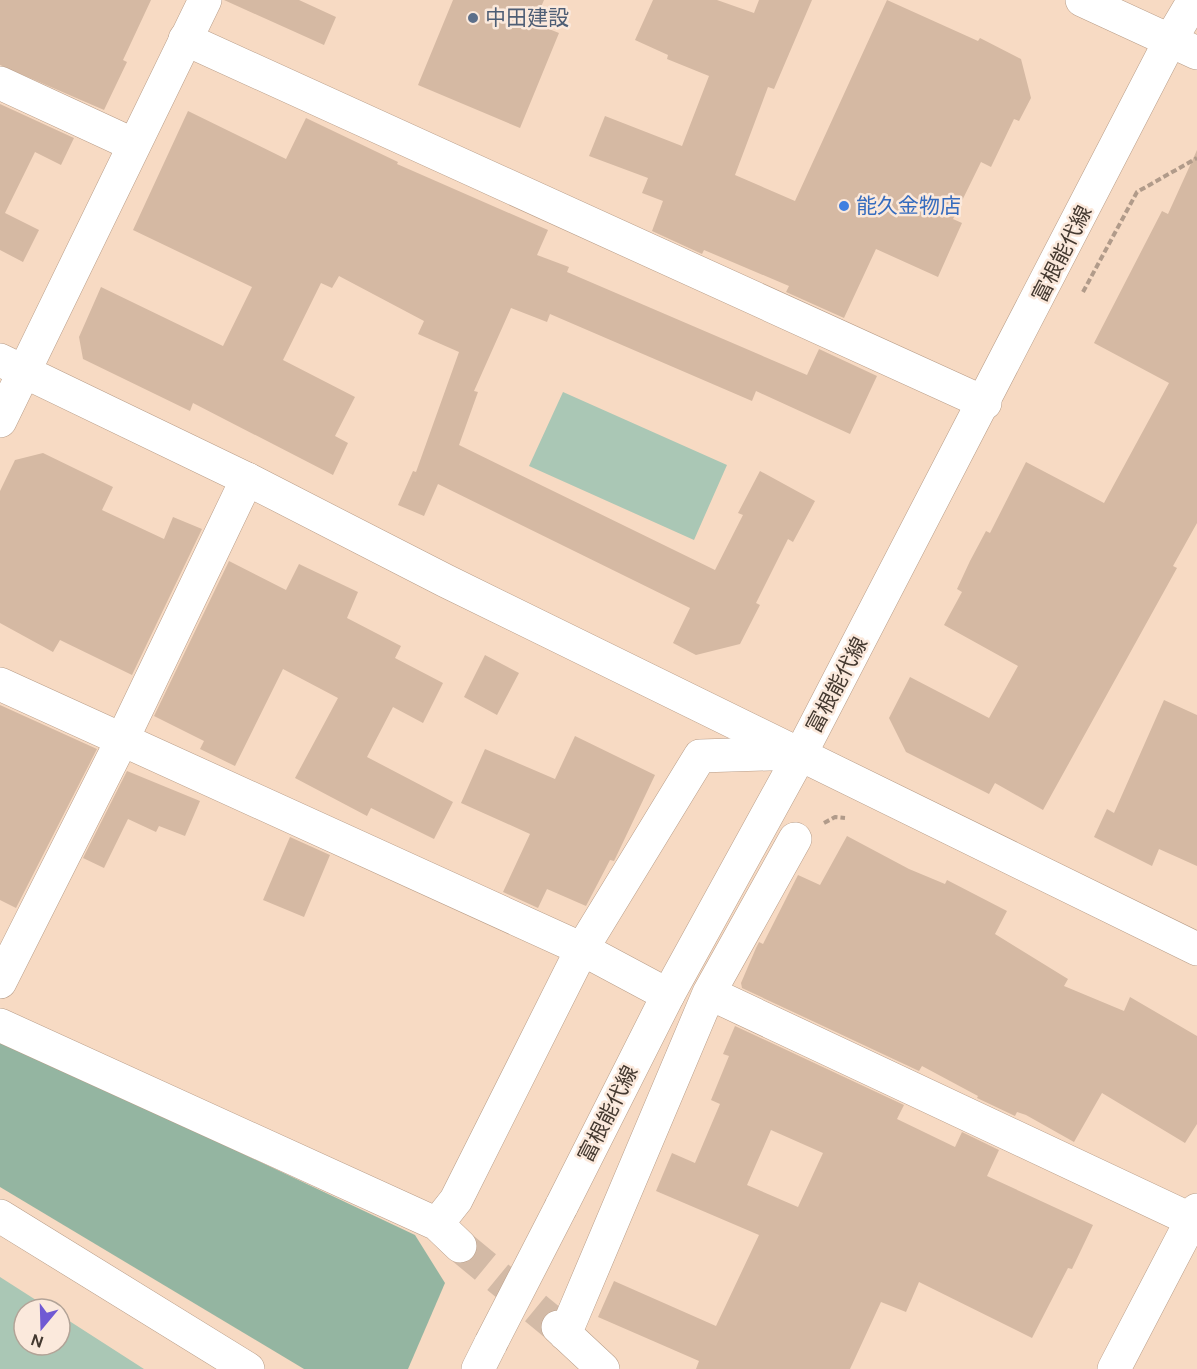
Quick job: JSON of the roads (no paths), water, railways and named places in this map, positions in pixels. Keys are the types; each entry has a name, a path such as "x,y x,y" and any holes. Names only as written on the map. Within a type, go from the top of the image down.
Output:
{"street":[{"path":"0,421 12,366 132,144 205,0"},
{"path":"1082,0 1184,46"},
{"name":"富根能代線","path":"484,1356 668,994 801,753 985,403 1184,46 1194,0"},
{"path":"185,39 985,403"},
{"path":"0,83 132,144"},
{"path":"12,366 247,479 446,581 1197,949"},
{"path":"0,982 122,740 247,479"},
{"path":"0,684 582,949 668,994"},
{"path":"437,1224 456,1200 582,949 700,756 801,753"},
{"path":"603,1369 562,1330 709,993 795,839"},
{"path":"709,993 1194,1215 1114,1369"},
{"path":"0,1025 437,1224 460,1246"},
{"path":"0,1216 248,1369"}],"tunnel":[{"path":"460,1246 558,1327"}],"place":[{"name":"中田建設","path":"473,18"},
{"name":"能久金物店","path":"844,206"}]}
